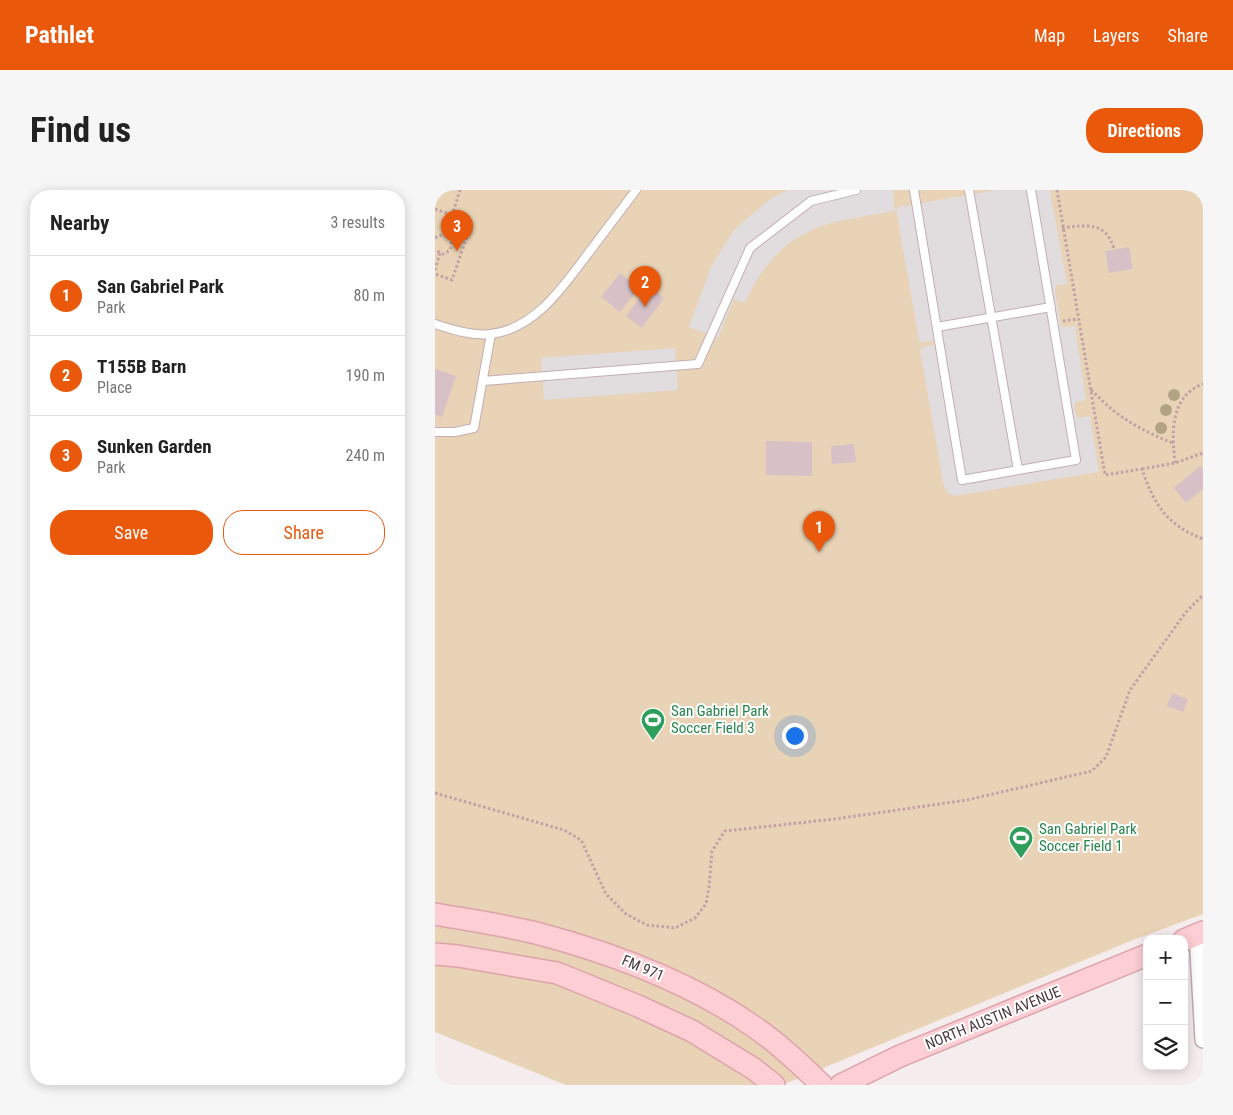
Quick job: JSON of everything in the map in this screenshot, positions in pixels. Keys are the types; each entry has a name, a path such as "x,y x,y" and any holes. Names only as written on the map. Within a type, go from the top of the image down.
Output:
{"main road":[{"name":"FM 971","path":"435,914 535,933 622,959 692,989 752,1025 789,1053 822,1085"},
{"path":"435,954 458,956 557,973 638,1006 692,1032 754,1069 774,1085"},
{"name":"NORTH AUSTIN AVENUE","path":"841,1085 900,1056 1143,957"}],"street":[{"path":"1195,936 1203,1040"}],"lane":[{"path":"435,324 474,334 491,334 511,329 530,318 561,289 637,190"},
{"path":"483,381 698,364 750,248 811,201 856,190"},
{"path":"914,190 962,480 1076,460 1031,190"},
{"path":"969,190 1019,470"},
{"path":"937,327 1051,307"},
{"path":"435,432 455,432 473,428 491,334"}],"path":[{"path":"446,235 460,190"},
{"path":"1057,190 1105,475 1175,463 1203,453"},
{"path":"435,209 472,222 453,280 435,274"},
{"path":"1062,228 1077,226 1101,229 1107,233 1114,249"},
{"path":"435,238 440,235 446,235 451,239 452,246 449,251 440,253 435,250"},
{"path":"435,270 440,253"},
{"path":"1060,321 1078,319"},
{"path":"1175,463 1173,422 1178,408 1187,396 1203,384"},
{"path":"1090,389 1114,411 1132,423 1173,443"},
{"path":"1142,469 1149,491 1159,508 1189,534 1203,539"},
{"path":"435,793 565,830 581,840 606,894 626,914 647,925 675,928 695,918 706,904 712,851 725,831 835,819 967,800 1092,771 1106,757 1130,690 1186,612 1203,595"}],"shaded area":[{"path":"435,190 1203,190 1203,914 1143,935 782,1085 566,1085 435,1032"},
{"path":"788,190 893,190 895,211 833,222 795,239 768,264 744,303 734,299 718,338 689,327 711,267 734,230 773,197"},
{"path":"996,190 1050,190 1067,284 1057,285 1055,291 1061,326 1075,326 1086,400 1076,402 1074,409 1078,418 1090,416 1099,472 955,496 948,493 944,487 920,350 922,347 934,345 933,341 920,342 919,340 896,210 898,207"},
{"path":"675,348 678,390 544,400 541,358"}],"building":[{"path":"1129,247 1133,269 1109,273 1105,251"},
{"path":"620,273 639,288 620,312 601,297"},
{"path":"648,286 664,298 642,328 626,316"},
{"path":"435,369 456,376 442,417 435,415"},
{"path":"766,441 812,442 812,476 766,475"},
{"path":"854,444 856,462 832,464 831,446"},
{"path":"1200,466 1203,469 1203,489 1186,503 1174,488"},
{"path":"1172,693 1188,699 1183,712 1167,706"}],"place":[{"name":"Sunken Garden","path":"457,251"},
{"name":"T155B Barn","path":"645,307"},
{"name":"San Gabriel Park","path":"819,552"},
{"name":"San Gabriel Park Soccer Field 3","path":"653,741"},
{"name":"San Gabriel Park Soccer Field 1","path":"1021,859"}]}
